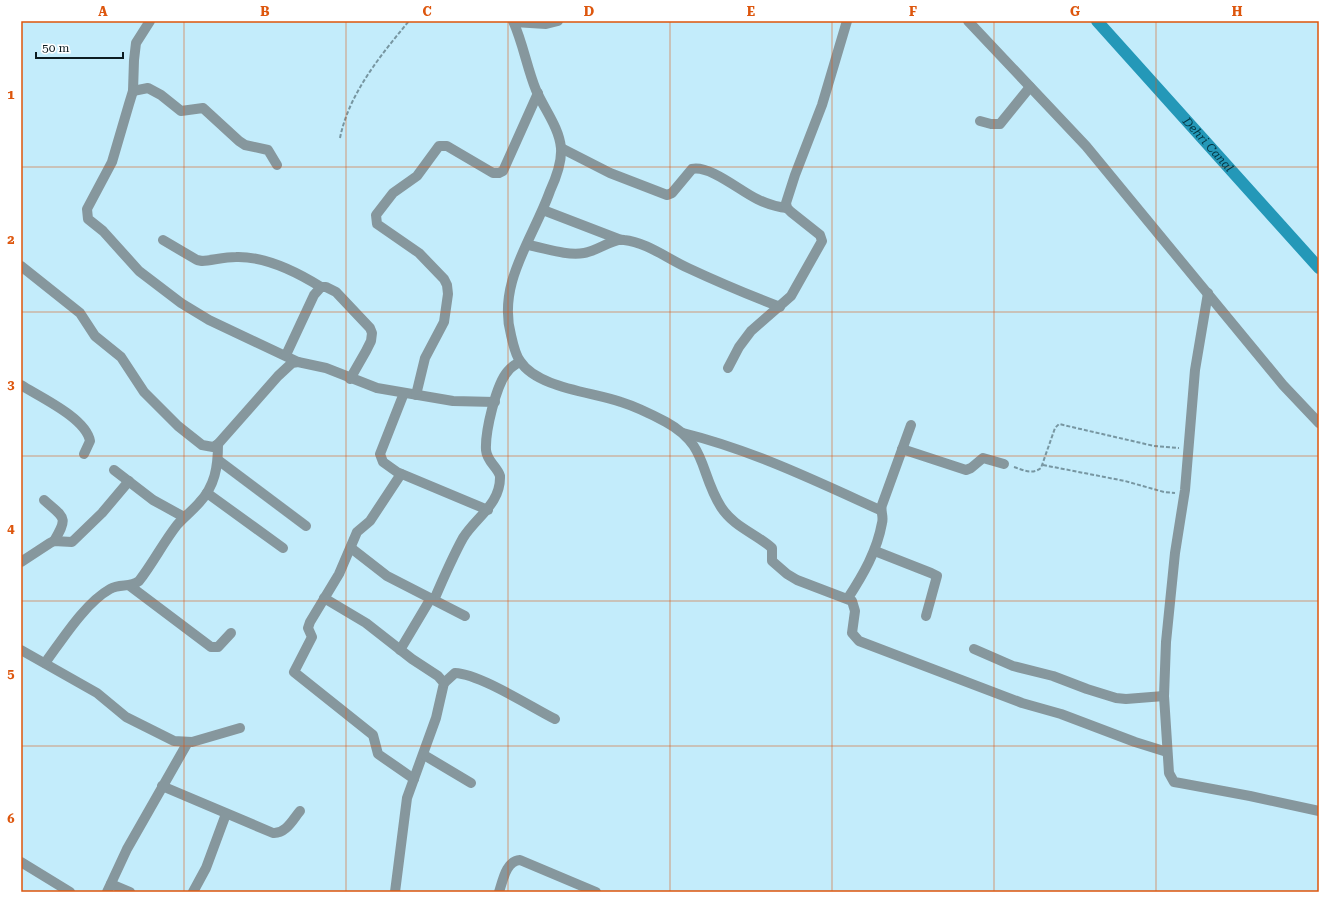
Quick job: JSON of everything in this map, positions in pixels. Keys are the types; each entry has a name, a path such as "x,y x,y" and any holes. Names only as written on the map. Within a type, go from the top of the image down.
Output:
{"street":[{"path":"150,21 142,33 135,51 133,91 112,162 87,209 88,219 103,231 139,271 181,303 209,320 286,355 298,362 321,367 376,388 469,403 495,402"},
{"path":"558,21 532,24 513,22 538,93 556,131 561,148 556,177 528,245 511,280 507,307 510,332 520,362 526,369 544,380 621,402 652,415 683,433 731,447 808,478 880,510"},
{"path":"787,208 788,196 822,105 847,21"},
{"path":"968,21 1100,163 1283,385 1319,423"},
{"path":"980,121 991,124 1000,124 1030,87"},
{"path":"133,91 148,88 161,95 181,111 186,112 203,108 245,145 268,150 277,165"},
{"path":"416,395 425,358 444,322 448,294 447,285 444,278 419,253 377,224 376,215 393,193 417,176 438,146 447,146 493,173 499,174 503,170 538,93"},
{"path":"561,148 610,173 667,195 672,193 692,169 696,168 712,173 766,203 787,208 820,234 822,241 791,296 759,324 744,340 728,368"},
{"path":"543,210 621,240 646,247 703,275 780,307"},
{"path":"163,240 197,260 202,261 235,257 252,258 290,271 321,288"},
{"path":"528,245 569,253 583,254 617,240 621,240"},
{"path":"21,266 80,313 95,336 121,357 144,392 178,426 202,445 213,447 218,444 278,376 292,363 298,362"},
{"path":"286,355 310,301 317,290 326,287 336,292 370,328 372,333 371,341 350,379"},
{"path":"1208,293 1195,370 1185,490 1166,642 1164,696 1169,773 1174,782 1319,811"},
{"path":"400,650 432,599 463,539 474,524 488,510 497,495 501,483 499,472 490,463 486,450 495,402 500,385 508,371 520,362"},
{"path":"21,385 66,413 85,429 90,441 84,454"},
{"path":"404,393 380,454 383,462 401,474 488,510"},
{"path":"848,598 861,578 874,551 882,523 880,510 911,425"},
{"path":"683,433 697,449 711,487 721,507 736,525 772,548 772,561 787,574 797,580 848,598 854,605 855,610 852,633 854,637 867,645 1022,703 1061,714 1135,742 1167,752"},
{"path":"45,663 96,600 111,588 116,586 135,585 142,577 184,517 207,492 216,475 218,444"},
{"path":"902,449 966,470 971,468 983,458 1004,464"},
{"path":"218,460 306,526"},
{"path":"114,470 153,500 184,517"},
{"path":"401,474 370,521 357,532 339,574 310,622 308,628 312,636 294,672 373,735 378,754 414,779"},
{"path":"54,541 69,544 77,539 129,481"},
{"path":"207,492 283,548"},
{"path":"22,559 54,541 63,526 64,520 62,516 44,500"},
{"path":"351,548 387,576 465,616"},
{"path":"874,551 936,576 926,616"},
{"path":"130,586 211,647 218,647 231,633"},
{"path":"324,598 366,623 400,650 438,676 444,683"},
{"path":"974,649 1018,667 1053,676 1116,698 1126,700 1164,696"},
{"path":"21,650 96,693 115,709 142,726 174,741 188,742 204,740 240,728"},
{"path":"395,892 405,808 436,718 444,683 455,672 465,674 555,719"},
{"path":"130,892 109,888 127,849 188,742"},
{"path":"424,755 471,784"},
{"path":"162,786 226,814 278,833 285,829 300,811"},
{"path":"193,892 206,868 226,814"},
{"path":"499,892 509,864 514,860 520,860 596,892"},
{"path":"21,862 70,892"}],"path":[{"path":"340,138 345,118 357,95 387,49 409,21"},
{"path":"1004,464 1031,472 1036,472 1042,465 1054,431 1059,424 1154,446 1174,448 1189,444"},
{"path":"1042,465 1125,481 1164,492 1180,493 1185,490"}],"waterway":[{"name":"Dehri Canal","path":"1097,21 1319,268"}]}
